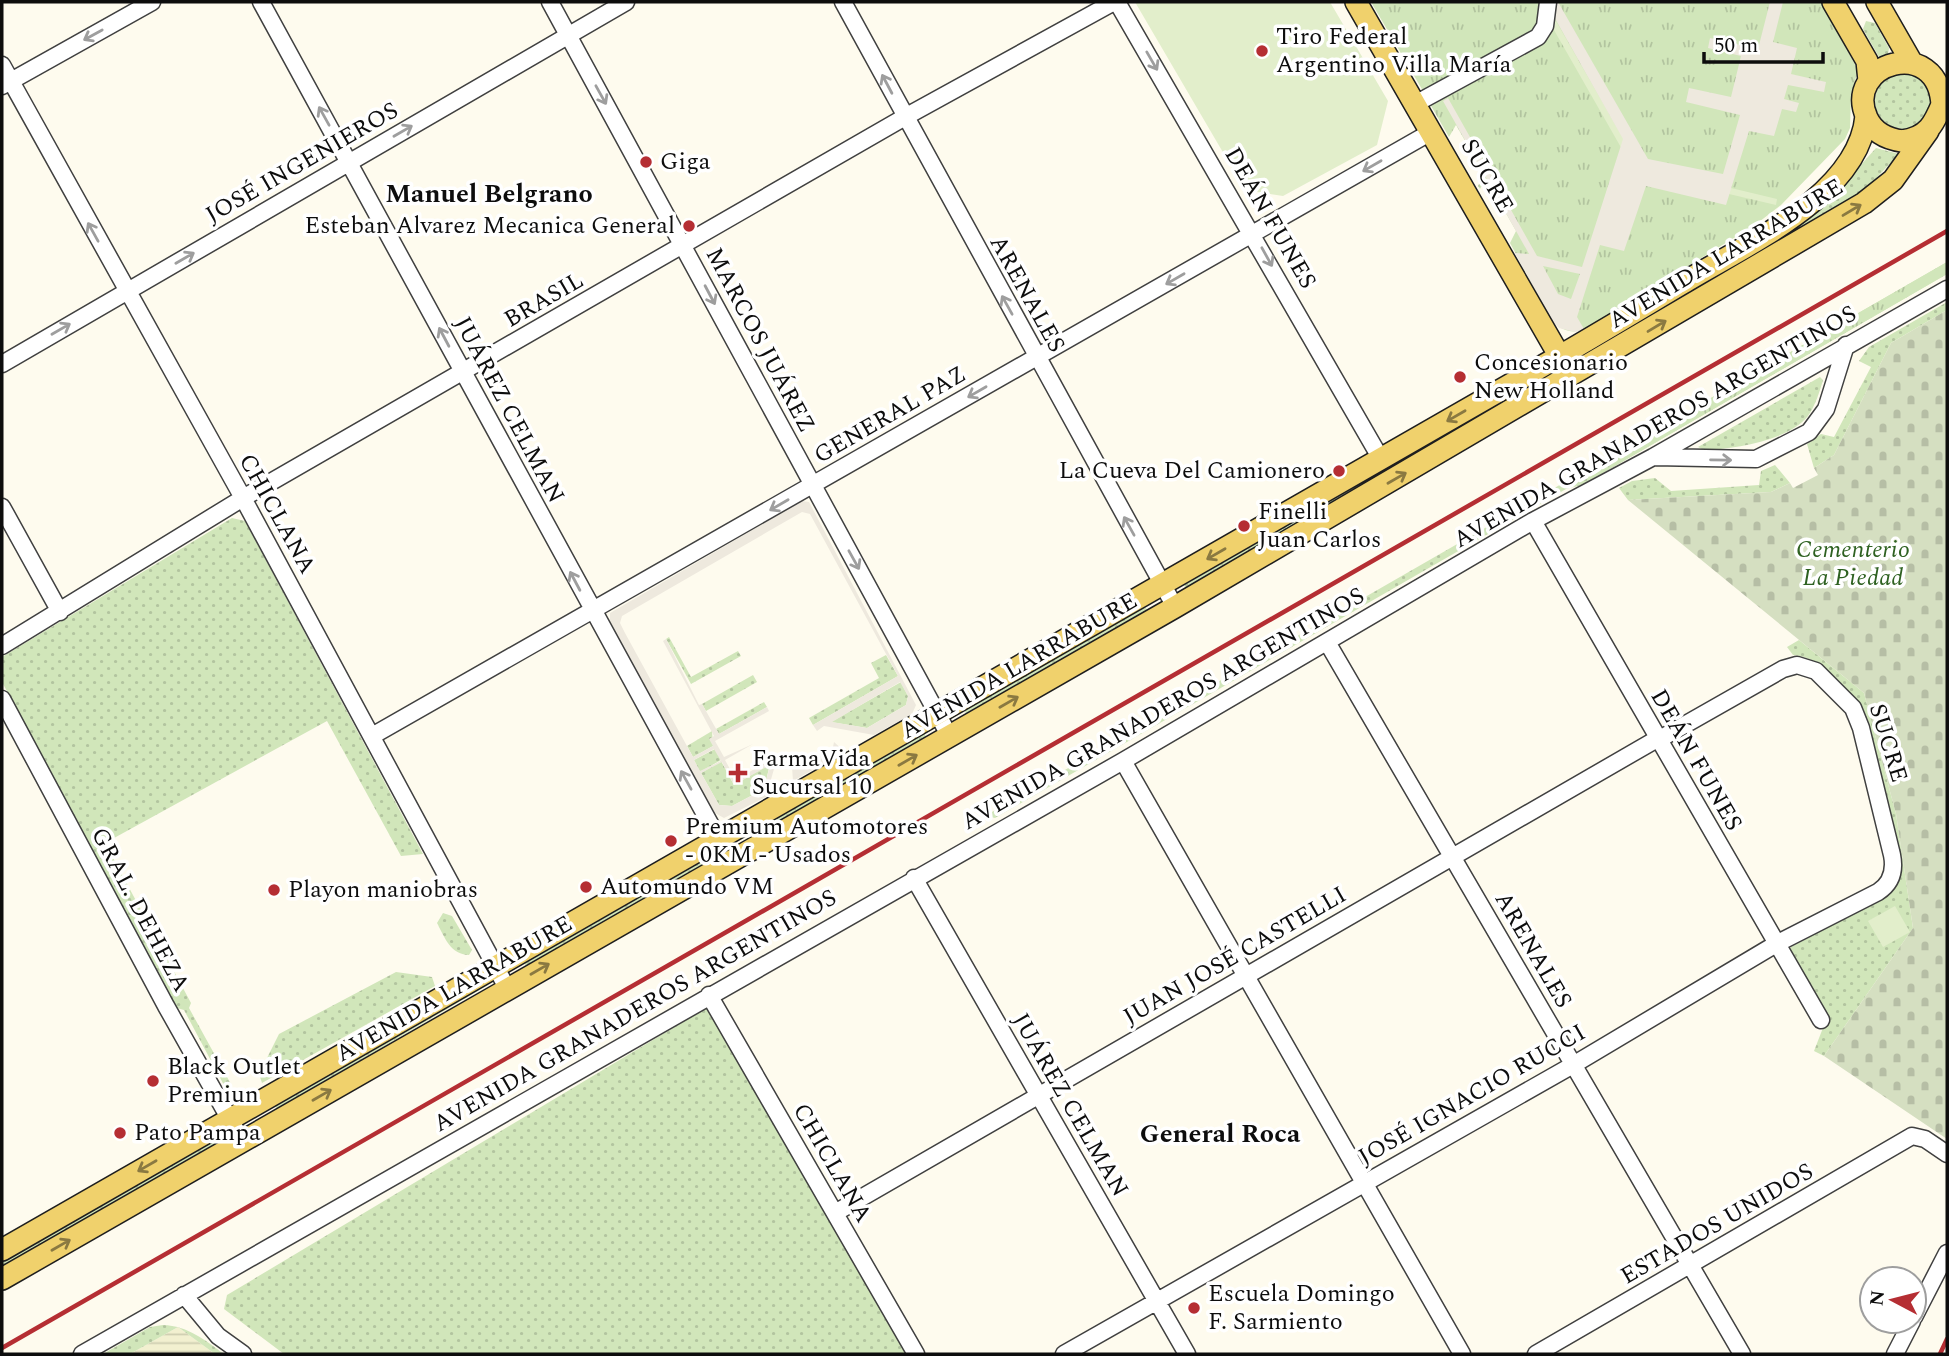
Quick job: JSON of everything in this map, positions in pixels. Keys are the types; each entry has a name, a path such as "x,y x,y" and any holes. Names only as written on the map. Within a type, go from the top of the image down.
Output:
{"main road":[{"name":"SUCRE","path":"1356,2 1571,377"},
{"path":"1833,2 1867,61 1869,81 1863,98 1866,116 1877,131 1893,140 1912,140 1928,131 1939,116 1944,99 1931,74 1912,63 1877,2"},
{"path":"1869,81 1890,64 1932,65 1947,62"},
{"name":"AVENIDA LARRABURE","path":"2,1250 1560,356 1793,216 1849,163 1862,141 1866,116"},
{"name":"AVENIDA LARRABURE","path":"2,1279 950,737 1571,377 1864,203 1893,180 1928,131"}],"street":[{"path":"6,83 152,2"},
{"name":"JUÁREZ CELMAN","path":"261,2 592,612 719,839"},
{"name":"MARCOS JUÁREZ","path":"550,2 950,737"},
{"name":"JOSÉ INGENIEROS","path":"2,364 626,2"},
{"name":"ARENALES","path":"843,2 1174,607"},
{"name":"BRASIL","path":"2,646 243,498 905,117 1116,2"},
{"name":"DEÁN FUNES","path":"1116,2 1254,234 1381,459"},
{"path":"1415,104 1538,37 1545,26 1548,2"},
{"name":"CHICLANA","path":"2,65 6,83 243,498 507,988"},
{"name":"GENERAL PAZ","path":"372,736 1431,132"},
{"name":"AVENIDA GRANADEROS ARGENTINOS","path":"82,1354 1123,761 1533,521 1653,457 1947,289"},
{"path":"1653,457 1756,459 1809,432 1826,409 1846,345"},
{"path":"2,507 6,526 60,612"},
{"name":"DEÁN FUNES","path":"1533,521 1822,1020"},
{"name":"ARENALES","path":"1326,642 1742,1354"},
{"name":"JUAN JOSÉ CASTELLI","path":"835,1213 1657,739 1790,666"},
{"name":"SUCRE","path":"1790,666 1804,666 1815,671 1853,708 1861,728 1893,869"},
{"name":"GRAL. DEHEZA","path":"2,699 242,1142"},
{"path":"1123,761 1462,1354"},
{"name":"JOSÉ IGNACIO RUCCI","path":"1065,1354 1573,1065 1776,944 1878,892 1889,882 1893,869"},
{"name":"JUÁREZ CELMAN","path":"914,878 1187,1354"},
{"name":"CHICLANA","path":"709,995 916,1354"},
{"name":"ESTADOS UNIDOS","path":"1536,1354 1909,1138 1921,1137 1947,1154"},
{"path":"1928,1290 1947,1253"},
{"path":"184,1295 218,1336 243,1354"},
{"path":"1895,1354 1905,1335"}],"shaded area":[{"path":"1555,2 1558,2 1648,159 1723,174 1740,115 1686,102 1689,88 1731,97 1741,56 1708,48 1710,38 1758,49 1770,2 1783,2 1773,42 1797,48 1791,74 1826,82 1824,92 1788,85 1784,99 1799,103 1796,112 1782,109 1774,136 1749,131 1726,205 1646,186 1624,251 1600,245 1577,317 1584,329 1575,332 1559,328 1553,322 1515,253 1529,254 1443,101 1448,98 1537,256 1582,267 1623,139 1553,15","holes":["1543,266 1580,274 1571,299 1558,294"]},
{"path":"802,501 809,502 916,705 912,714 874,735 824,726 817,731 813,725 898,676 810,514 802,512 622,616 620,623 625,633 693,757 713,746 709,739 714,736 663,641 666,639 699,705 702,704 719,734 767,707 769,711 715,741 724,757 753,744 725,760 736,780 778,755 766,797 724,818 713,812 610,623 610,613","holes":["900,682 908,696 906,705 867,728 832,722","714,749 721,761 700,771 694,760","722,762 734,785 770,765 764,789 732,806 719,805 701,773"]},
{"path":"834,742 845,752 793,781 792,767 796,768 833,747"},
{"path":"178,1327 215,1354 130,1354"}],"green space":[{"name":"Tiro Federal Argentino Villa María","path":"1135,2 1330,2 1388,101 1377,145 1283,196 1245,190"},
{"path":"1371,2 1543,2 1538,29 1423,91"},
{"path":"1538,2 1545,2 1639,166 1777,199 1776,205 1635,172"},
{"path":"1555,2 1821,2 1858,70 1851,95 1850,128 1845,139 1781,205 1755,225 1578,331 1565,330 1553,322 1510,243 1516,231 1486,178 1480,189 1478,186 1484,174 1456,125 1449,137 1430,104 1541,42"},
{"path":"1866,21 1875,23 1889,48 1888,55 1879,57 1863,29"},
{"path":"1903,73 1918,78 1926,86 1931,101 1926,116 1918,124 1903,129 1888,124 1880,116 1875,101 1880,86 1888,78"},
{"path":"1876,148 1899,154 1865,190 1586,356 1585,353 1840,188"},
{"path":"1947,262 1947,274 1582,485 1566,489 995,818 985,816"},
{"path":"1947,262 1947,274 1596,477 1591,467"},
{"path":"1947,302 1947,310 1891,343 1834,455 1814,468 1807,444 1821,434 1834,437 1871,367 1859,361 1869,347"},
{"name":"Cementerio La Piedad","path":"1947,310 1947,1139 1824,1056 1913,928 1896,814 1864,693 1628,500 1771,492 1790,483 1793,488 1818,475 1814,468 1834,455 1891,343"},
{"path":"1820,377 1823,380 1811,412 1788,432 1760,442 1730,448 1704,450 1698,447"},
{"path":"1534,383 1536,388 1186,589 1184,585"},
{"path":"1775,465 1790,483 1771,492 1628,500 1619,488 1632,481 1655,478 1671,491 1759,485 1761,471"},
{"path":"232,518 245,521 423,854 401,856 327,721 105,843 191,1003 189,1008 232,1086 229,1090 226,1089 184,1010 177,1008 2,682 2,657"},
{"path":"1145,607 1148,611 967,715 964,710"},
{"path":"669,637 691,677 738,651 741,656 691,684 666,639"},
{"path":"1799,640 1864,693 1896,814 1913,928 1824,1056 1814,1051 1826,1020 1790,951 1791,947 1882,898 1894,886 1862,710 1841,683 1823,667 1793,655 1787,647"},
{"path":"886,655 898,676 813,725 809,718 879,678 871,663"},
{"path":"753,675 757,682 706,711 702,704"},
{"path":"901,682 908,696 906,705 867,728 831,722"},
{"path":"764,702 767,707 719,734 716,729"},
{"path":"712,731 713,746 693,757 687,746"},
{"path":"924,733 927,738 752,838 750,833"},
{"path":"715,749 721,760 700,772 694,760"},
{"path":"721,761 734,785 770,764 764,789 732,806 719,805 701,773"},
{"path":"719,851 721,856 527,967 524,963"},
{"path":"1895,906 1910,932 1883,947 1868,921"},
{"path":"443,913 452,916 472,950 469,955 457,952 446,939 437,923"},
{"path":"396,972 432,977 435,986 262,1083 259,1074 279,1034"},
{"path":"485,981 488,985 277,1109 274,1104"},
{"path":"708,1007 907,1354 284,1354 224,1309 227,1295"},
{"path":"215,1140 218,1145 2,1268 2,1263"},
{"path":"150,1327 177,1327 130,1354 103,1354"},
{"path":"179,1328 196,1335 224,1354 215,1354"}],"railway":[{"path":"2,1348 1947,231"},
{"path":"1940,1354 1947,1339"}],"place":[{"name":"Tiro Federal Argentino Villa María","path":"1262,51"},
{"name":"Giga","path":"646,162"},
{"name":"Esteban Alvarez Mecanica General","path":"689,226"},
{"name":"Concesionario New Holland","path":"1460,377"},
{"name":"La Cueva Del Camionero","path":"1339,471"},
{"name":"Finelli Juan Carlos","path":"1244,526"},
{"name":"FarmaVida Sucursal 10","path":"738,773"},
{"name":"Premium Automotores - 0KM - Usados","path":"671,841"},
{"name":"Automundo VM","path":"586,887"},
{"name":"Playon maniobras","path":"274,890"},
{"name":"Black Outlet Premiun","path":"153,1081"},
{"name":"Pato Pampa","path":"120,1133"},
{"name":"Escuela Domingo F. Sarmiento","path":"1194,1308"}],"district":[{"name":"Manuel Belgrano","path":"489,194"},
{"name":"General Roca","path":"1220,1134"}]}
